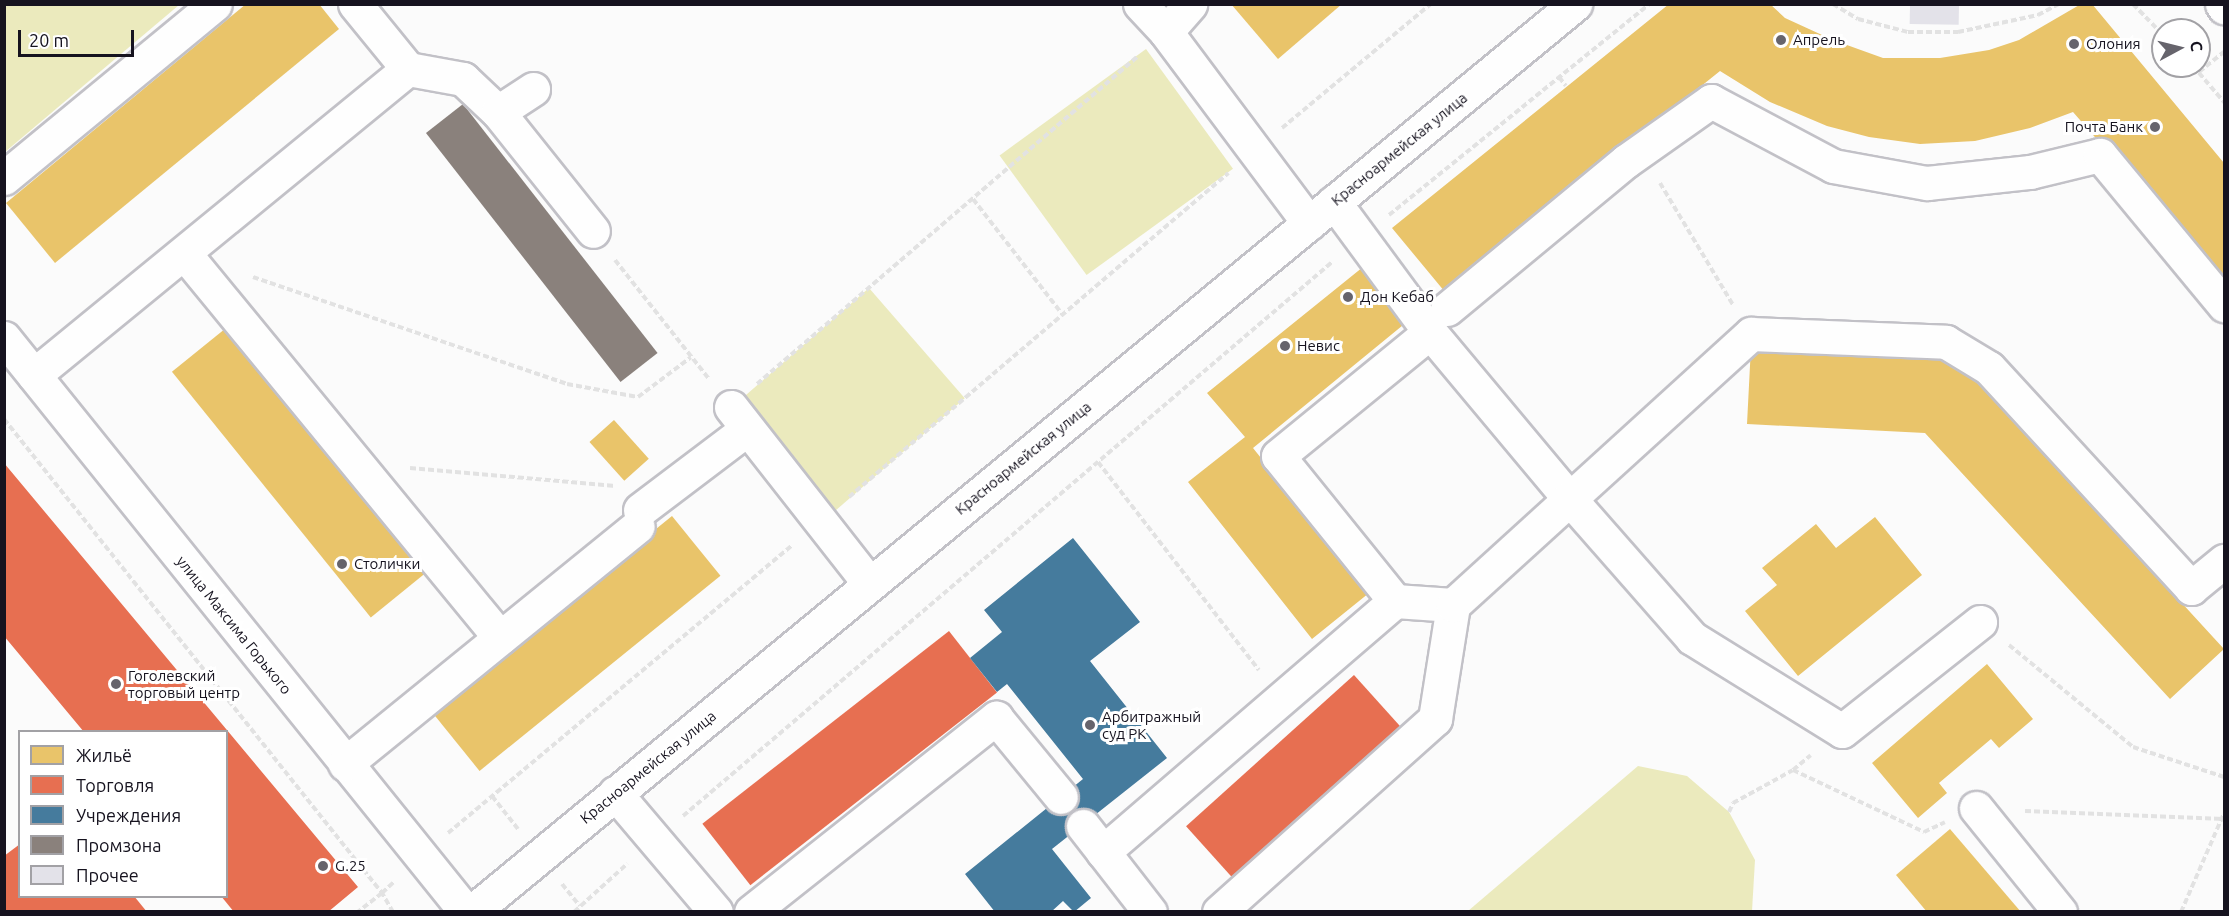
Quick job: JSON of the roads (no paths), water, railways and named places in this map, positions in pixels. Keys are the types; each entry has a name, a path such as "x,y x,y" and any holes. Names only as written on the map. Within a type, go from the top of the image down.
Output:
{"street":[{"path":"4,178 215,4"},
{"path":"355,4 408,69 462,79 498,112 593,231"},
{"path":"1140,4 1156,40 1255,150 1309,224"},
{"path":"1156,40 1190,4"},
{"name":"Красноармейская улица","path":"472,912 1575,4"},
{"path":"34,375 408,69"},
{"path":"498,112 533,89"},
{"path":"1395,602 1278,456 1640,151 1711,100 1833,166 1927,183 2030,172 2100,155 2224,305"},
{"path":"1334,202 1359,239 1438,320 1569,498 1692,638 1842,731 1980,622"},
{"path":"184,253 500,638"},
{"path":"1219,912 1435,719 1453,605 1751,334 1946,342 1989,368 2191,588 2224,561"},
{"name":"улица Максима Горького","path":"4,338 466,912"},
{"path":"345,764 500,638 639,518 739,418 819,523 870,584"},
{"path":"1103,852 1395,602 1453,605"},
{"path":"751,912 996,718 1061,797"},
{"path":"615,793 716,912"},
{"path":"1976,808 2060,912"},
{"path":"1083,826 1150,912"}],"place":[{"name":"Апрель","path":"1781,40"},
{"name":"Олония","path":"2074,44"},
{"name":"Почта Банк","path":"2155,127"},
{"name":"Дон Кебаб","path":"1348,297"},
{"name":"Невис","path":"1285,346"},
{"name":"Столички","path":"342,564"},
{"name":"Гоголевский торговый центр","path":"116,684"},
{"name":"Арбитражный суд РК","path":"1090,725"},
{"name":"G.25","path":"323,866"}]}
